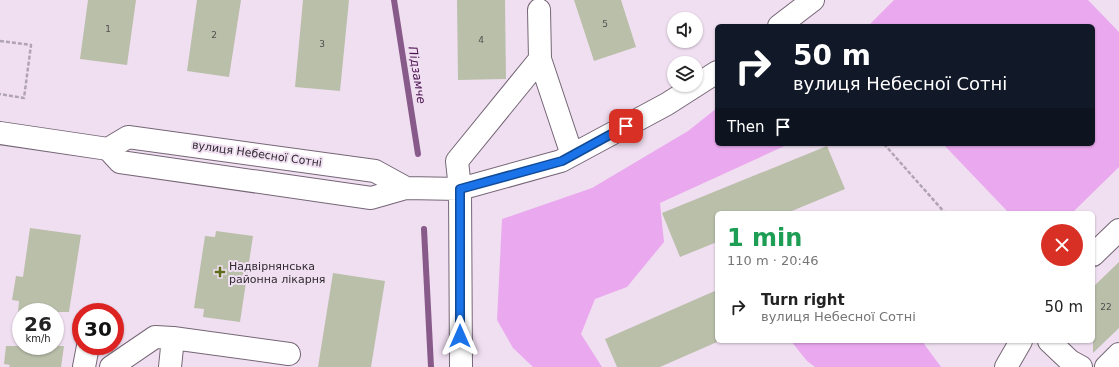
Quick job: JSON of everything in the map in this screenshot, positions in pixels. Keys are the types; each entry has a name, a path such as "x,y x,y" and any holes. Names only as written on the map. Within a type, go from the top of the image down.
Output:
{"street":[{"path":"782,24 813,0"},
{"path":"539,10 540,59 572,155"},
{"path":"461,367 460,189 457,161 540,59"},
{"path":"0,133 108,149 120,162 371,198 406,188 460,189 562,161 667,104 715,73"},
{"path":"1095,253 1119,230"},
{"path":"111,367 155,337 173,338 289,354"},
{"path":"170,367 173,338"},
{"path":"1006,367 1020,343"},
{"path":"1051,343 1070,361 1082,367"},
{"path":"1106,367 1119,354"},
{"path":"84,367 86,355"}],"path":[{"path":"0,41 31,46 24,98 0,94"},
{"path":"886,146 943,211"}],"shaded area":[{"path":"894,0 1088,0 1119,32 1119,167 1074,211 1007,211 945,146 1095,146 1095,24 870,24"},
{"path":"715,110 715,146 785,146 660,203 664,242 627,287 595,299 581,334 602,367 533,367 513,348 497,320 502,219 592,188 688,131"},
{"path":"793,343 923,343 941,367 815,367 807,361"}],"building":[{"path":"88,0 136,0 127,65 80,59"},
{"path":"197,0 241,0 229,77 187,71"},
{"path":"303,0 349,0 340,91 295,87"},
{"path":"457,0 505,0 506,79 458,80"},
{"path":"574,0 621,0 636,47 594,61"},
{"path":"827,146 845,189 792,211 715,211 715,243 680,257 662,213"},
{"path":"30,228 81,235 69,312 64,312 64,303 19,303 19,301 12,300 16,276 23,277"},
{"path":"216,231 253,236 240,322 203,317 204,309 194,308 205,236 215,237"},
{"path":"1119,262 1119,328 1093,353 1093,343 1095,343 1095,285"},
{"path":"333,273 385,281 371,367 318,367"},
{"path":"715,291 715,343 660,367 617,367 605,339"},
{"path":"6,346 12,346 12,355 63,355 61,367 9,367 10,365 4,364"}],"waterway":[{"name":"Підзамче","path":"394,0 418,154"},
{"name":"Підзамче","path":"424,229 431,367"}],"place":[{"name":"Надвірнянська районна лікарня","path":"220,272"}],"route":[{"path":"460,336 460,189 562,161 626,126"}]}
